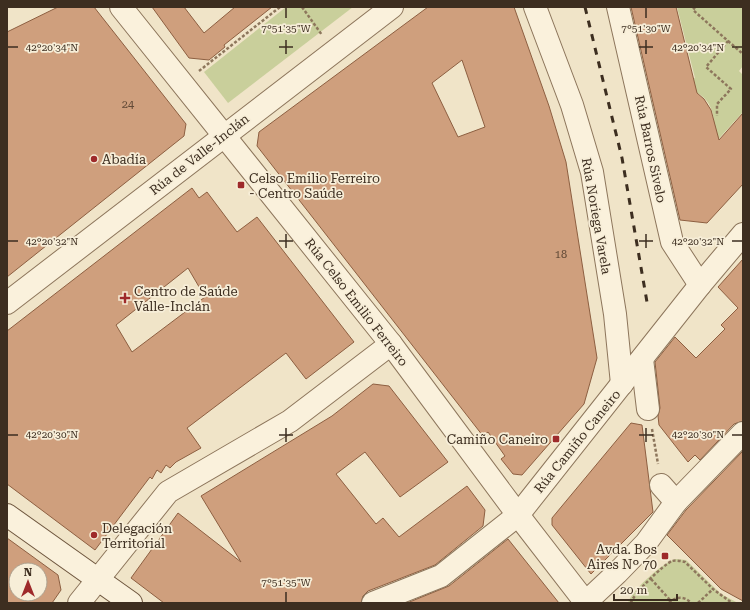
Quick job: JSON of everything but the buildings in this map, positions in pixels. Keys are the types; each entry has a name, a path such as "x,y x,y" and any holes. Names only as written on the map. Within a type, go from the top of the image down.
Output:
{"street":[{"name":"Rúa Celso Emilio Ferreiro","path":"121,7 392,344 518,515 586,603"},
{"name":"Rúa de Valle-Inclán","path":"7,303 224,134 392,7"},
{"name":"Rúa Noriega Varela","path":"535,7 572,106 592,172 615,314 622,384"},
{"name":"Rúa Barros Sivelo","path":"618,7 672,242 700,285"},
{"name":"Rúa Camiño Caneiro","path":"374,603 441,576 518,515 700,285 743,234"},
{"path":"79,603 168,492 290,421 392,344"},
{"path":"642,360 648,409"},
{"path":"586,603 618,573 646,543 676,502 743,433"},
{"path":"662,486 676,502"},
{"path":"7,515 131,603"}],"path":[{"path":"183,84 280,7"},
{"path":"302,7 334,51"},
{"path":"695,7 693,10 743,54"},
{"path":"717,116 717,104 731,89 706,67 728,41 726,39"},
{"path":"648,409 662,486"},
{"path":"631,603 634,595 668,563 682,561 713,589 732,603"},
{"path":"651,579 670,602 675,598 684,598 692,603"},
{"path":"698,603 713,589"}],"green space":[{"path":"286,7 353,7 228,103 204,72"},
{"path":"677,7 743,7 743,66 739,71 743,75 743,112 714,144 714,120 710,106 701,95 693,91 690,79 695,78"},
{"path":"676,559 686,560 721,594 738,603 628,603 635,591 648,578 663,565"}],"railway":[{"path":"585,7 622,158 647,302"}],"place":[{"name":"Abadía","path":"94,159"},
{"name":"Celso Emilio Ferreiro - Centro Saúde","path":"241,185"},
{"name":"Centro de Saúde Valle-Inclán","path":"125,298"},
{"name":"Camiño Caneiro","path":"556,439"},
{"name":"Delegación Territorial","path":"94,535"},
{"name":"Avda. Bos Aires Nº 70","path":"665,556"}]}
